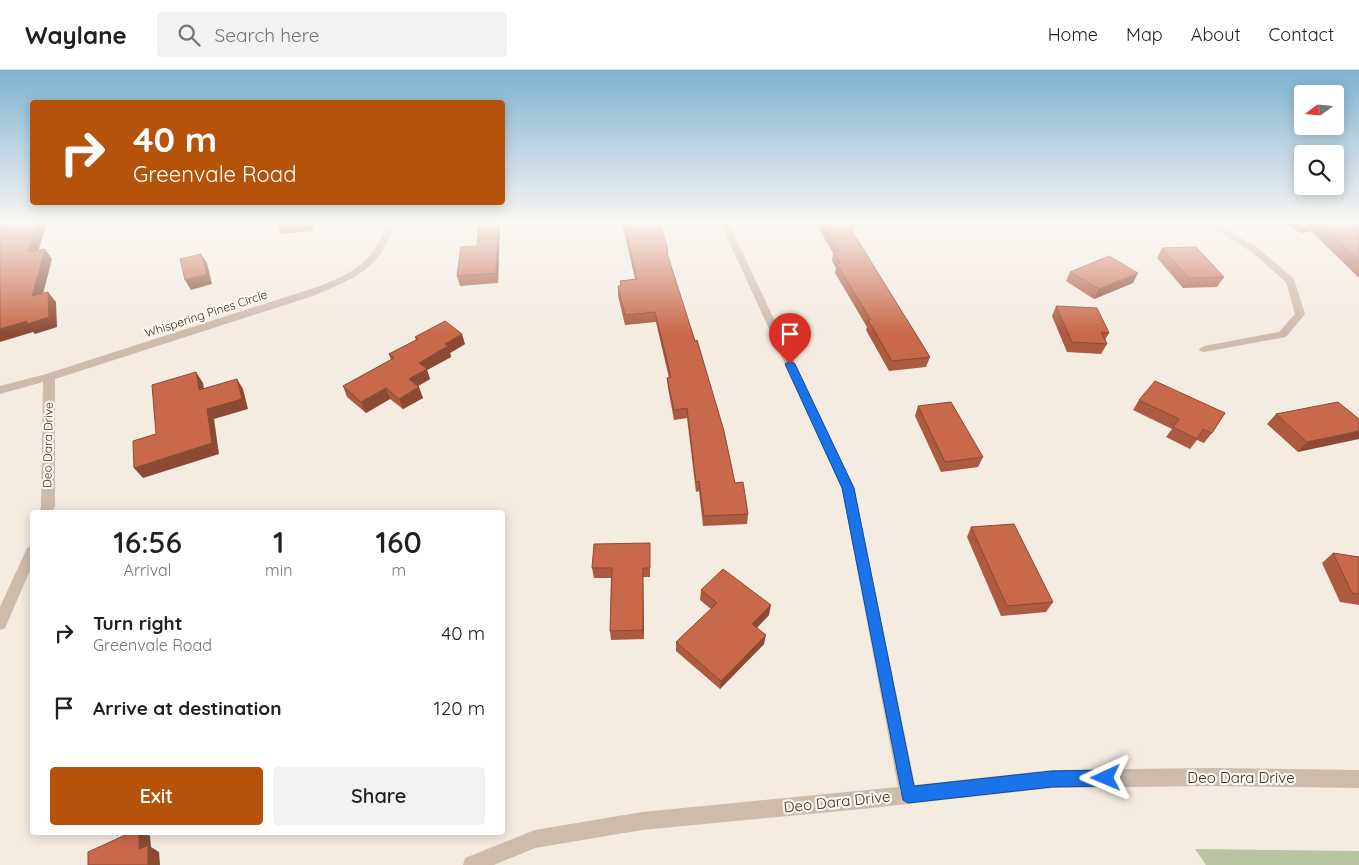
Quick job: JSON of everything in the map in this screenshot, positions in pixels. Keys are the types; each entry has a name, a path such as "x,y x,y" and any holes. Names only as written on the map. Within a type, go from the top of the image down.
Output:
{"street":[{"name":"Whispering Pines Circle","path":"0,390 49,377 310,294 333,284 366,266 374,259"},
{"path":"741,259 848,488 908,795"},
{"path":"1204,349 1282,335 1300,314 1291,281 1265,259"},
{"name":"Deo Dara Drive","path":"47,510 49,377"},
{"path":"0,623 30,556"},
{"name":"Deo Dara Drive","path":"472,865 535,839 632,823 1052,779 1210,777 1359,779"}],"green space":[{"path":"1195,849 1359,851 1359,865 1206,865"}],"building":[{"path":"0,259 42,259 32,296 48,292 49,317 27,324 27,321 0,329"},
{"path":"180,259 203,259 207,274 185,280"},
{"path":"459,259 497,259 496,273 457,276"},
{"path":"632,259 669,259 695,341 697,340 724,431 735,483 743,482 748,514 704,516 699,481 696,482 687,408 674,410 667,378 671,377 655,312 625,315 618,286 621,286 620,281 637,279"},
{"path":"838,259 869,259 930,357 892,361 868,320 871,320 836,263 840,263"},
{"path":"1101,259 1114,259 1138,273 1099,289 1070,272"},
{"path":"1172,259 1207,259 1224,277 1189,278"},
{"path":"1056,306 1097,308 1109,333 1101,332 1107,344 1072,342"},
{"path":"445,321 462,334 445,344 448,346 419,363 427,369 409,379 419,387 399,399 386,388 361,402 343,386 394,358 389,354 418,339 415,337"},
{"path":"196,372 199,390 237,379 242,399 207,409 212,443 134,468 133,441 156,434 152,385"},
{"path":"1155,381 1225,413 1212,433 1203,429 1197,439 1173,427 1179,419 1139,400"},
{"path":"951,402 983,457 945,462 918,406"},
{"path":"1338,402 1359,419 1359,431 1307,442 1276,414"},
{"path":"1014,524 1053,602 1007,606 971,527"},
{"path":"650,543 650,568 643,568 643,630 610,631 612,568 592,568 594,544"},
{"path":"1333,553 1359,557 1359,594 1352,593"},
{"path":"723,569 771,605 752,624 766,635 721,681 676,642 717,603 701,590"},
{"path":"125,835 139,835 139,849 148,845 148,865 88,865 88,852"}],"route":[{"path":"790,364 848,488 908,795 1052,779 1106,778"}]}
